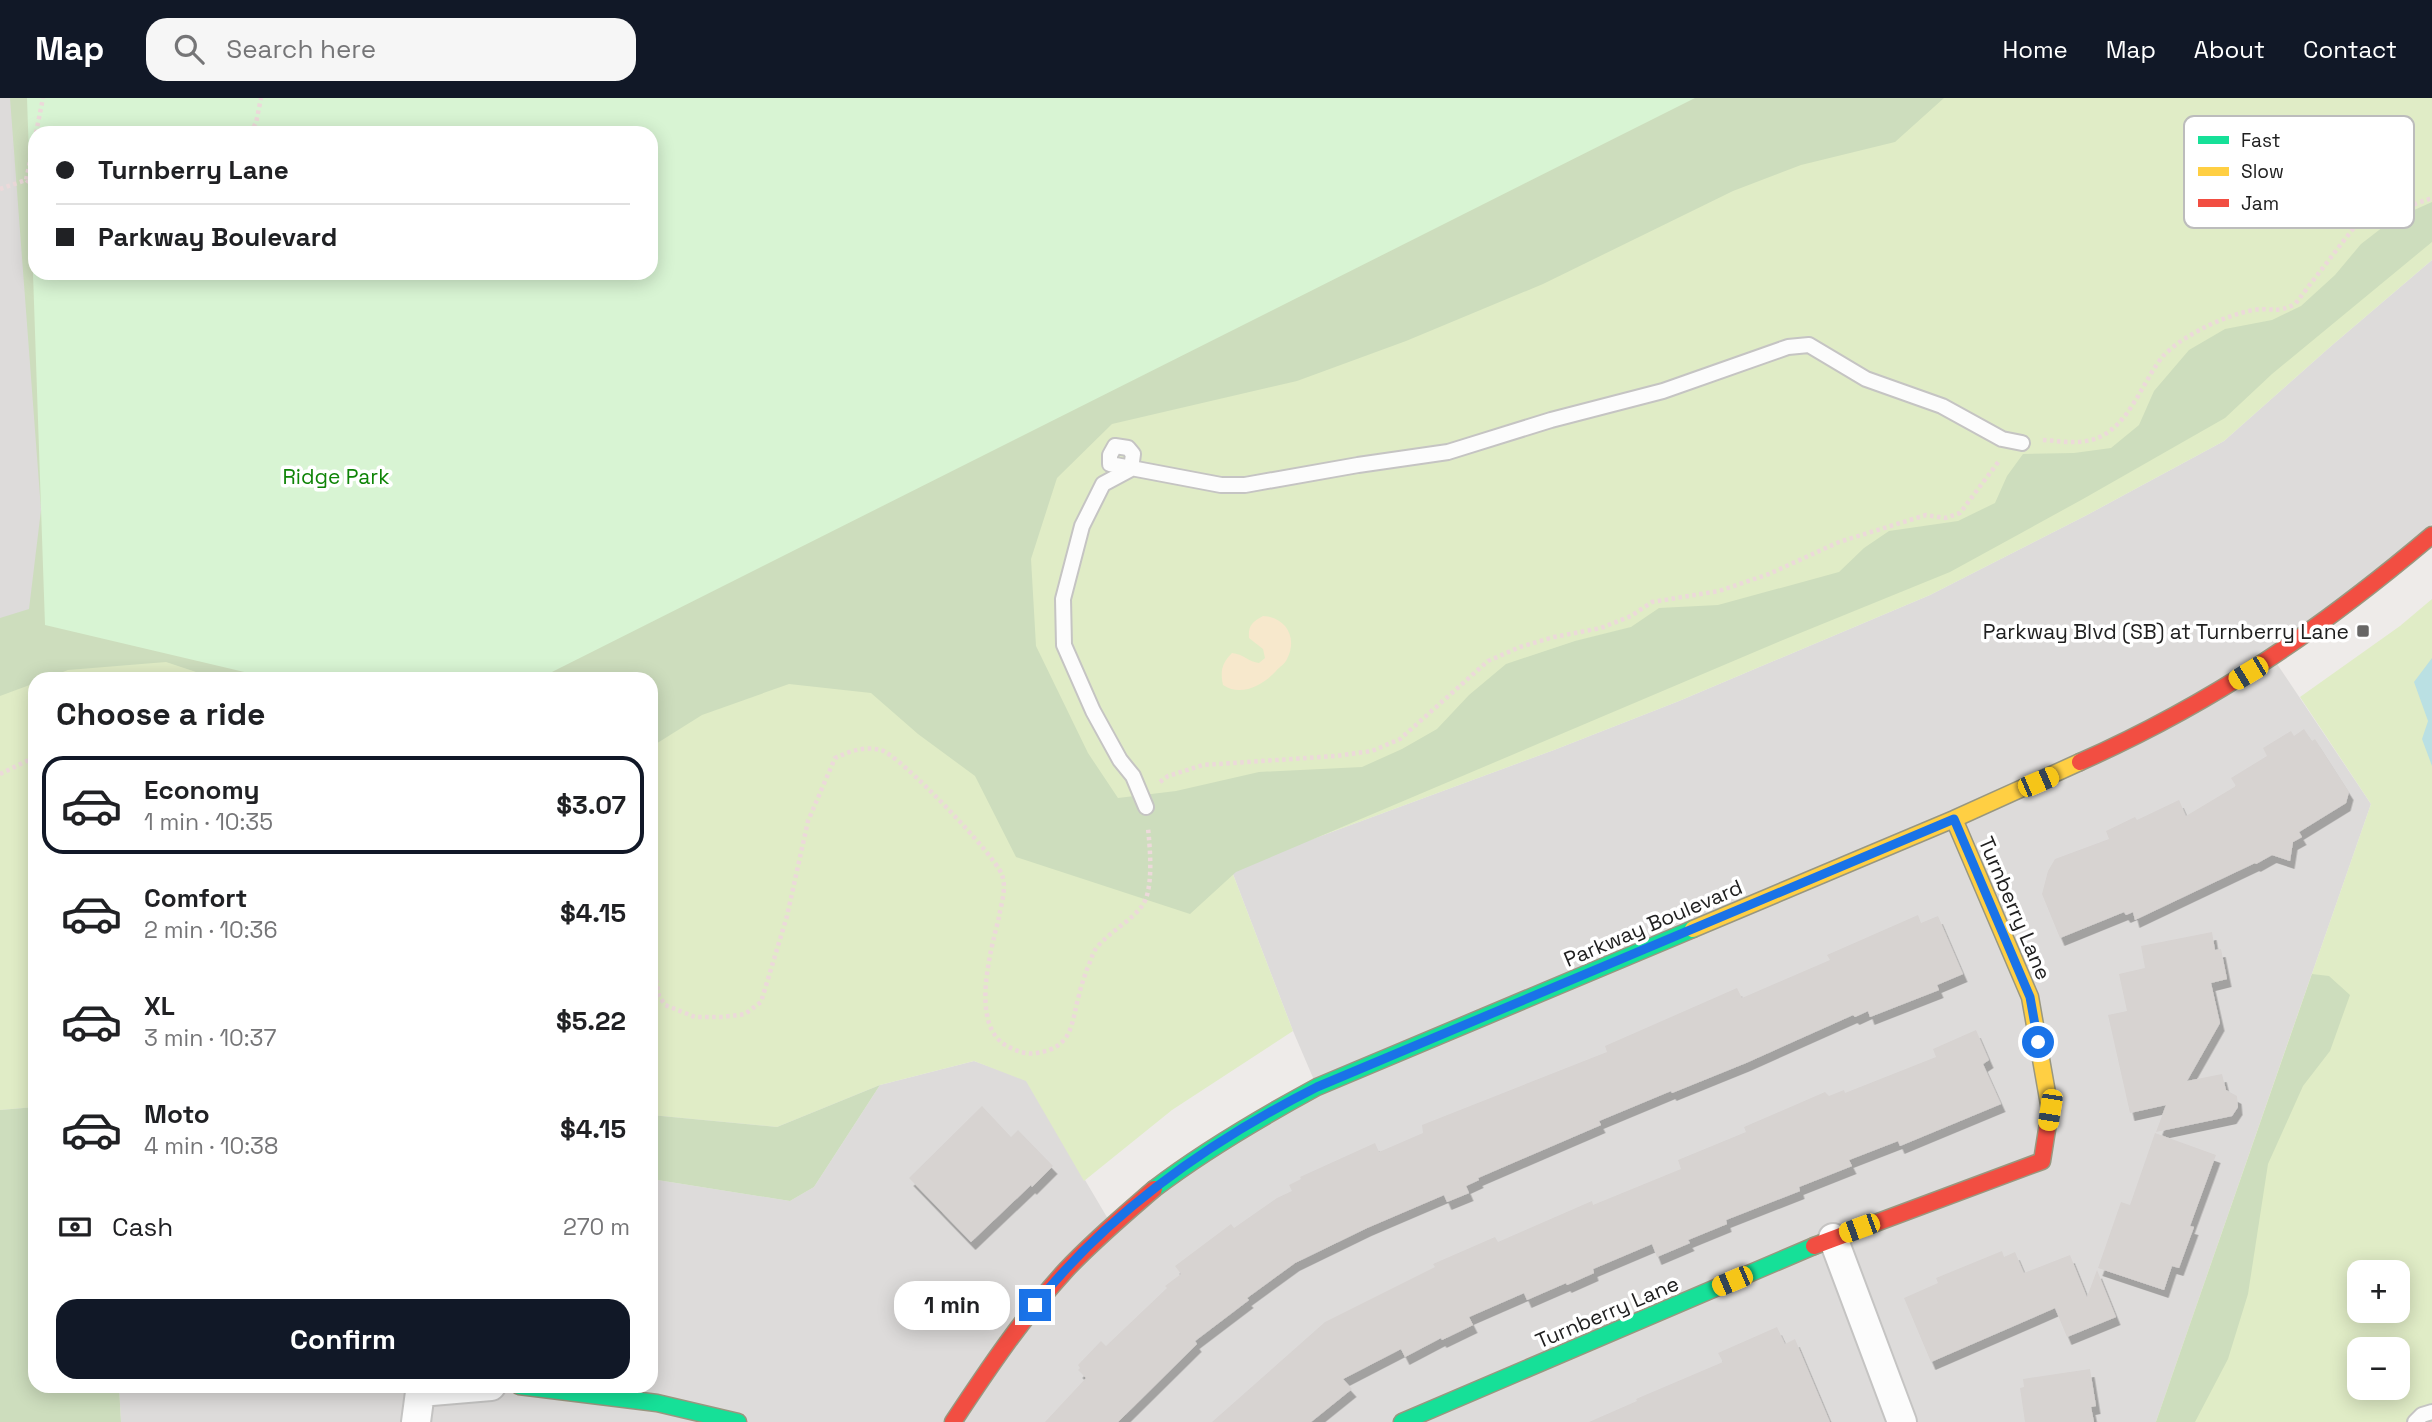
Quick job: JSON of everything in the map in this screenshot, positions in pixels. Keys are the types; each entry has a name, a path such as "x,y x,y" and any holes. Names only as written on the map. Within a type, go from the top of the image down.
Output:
{"street":[{"name":"Parkway Boulevard","path":"953,1422 1009,1338 1078,1255 1154,1188 1223,1139 1317,1087 1954,819 2128,741 2192,707 2273,658 2373,585 2432,535"},
{"name":"Turnberry Lane","path":"1402,1422 1833,1238 2042,1161 2050,1110 2030,997 1954,819"},
{"path":"1833,1238 1902,1422"},
{"path":"416,1422 420,1393"},
{"path":"582,1393 662,1402 702,1410 738,1422"}],"lane":[{"path":"1146,807 1133,776 1120,760 1093,711 1064,645 1063,599 1082,526 1111,464 1220,485 1245,485 1448,452 1551,420 1663,391 1788,347 1809,345 1866,379 1942,406 2002,439 2022,443"},
{"path":"1103,484 1131,469"},
{"path":"2415,1422 2432,1412"}],"path":[{"path":"37,126 43,98"},
{"path":"254,126 261,98"},
{"path":"0,189 26,180 28,171"},
{"path":"2414,206 2432,198"},
{"path":"658,990 665,1005 695,1017 745,1014 761,1002 787,916 808,821 835,758 853,749 882,751 904,765 942,802 1002,874 1004,893 985,989 986,1013 990,1027 1002,1043 1014,1050 1033,1054 1051,1051 1063,1042 1072,1029 1078,996 1095,950 1143,905 1151,867 1146,807 1152,789 1168,776 1203,765 1372,751 1400,739 1489,661 1520,647 1601,628 1631,616 1652,602 1719,591 1769,574 1839,542 1926,515 1945,518 1960,513 1992,468 2022,443 2044,440 2069,443 2092,440 2108,434 2124,416 2164,355 2187,337 2221,319 2256,310 2282,311 2295,304 2354,228"},
{"path":"0,774 28,760"}],"shaded area":[{"path":"0,98 27,98 28,280 33,280 45,625 0,622"},
{"path":"2432,260 2432,524 2273,658 2371,804 2156,1422 121,1422 119,1393 658,1393 658,1180 790,1201 814,1187 880,1085 974,1061 1026,1080 1111,1224 1317,1087 1231,869 1554,750 1679,701 1930,595 2224,441"}],"green space":[{"name":"Ridge Park","path":"10,98 1944,98 1895,142 1801,165 1733,191 1543,284 1406,341 1297,381 1112,424 1057,478 1031,559 1036,646 1088,753 1118,798 1176,791 1259,772 1362,767 1437,729 1469,695 1506,664 1575,641 1631,627 1659,608 1718,605 1839,572 1864,548 1889,531 1958,521 1995,503 2007,476 2023,454 2074,453 2111,448 2139,425 2154,391 2189,350 2225,329 2272,320 2301,306 2335,275 2361,244 2382,228 2414,228 2414,210 2432,202 2432,242 2272,374 2225,418 1950,572 1236,872 1190,914 1016,857 975,776 918,734 871,693 789,684 702,715 658,743 658,672 196,672 166,662 63,672 28,672 28,686 0,696 0,618 29,609 41,510"},
{"name":"Ridge Park","path":"27,98 1695,98 552,672 244,672 45,625 33,280 658,280 658,126 28,127"},
{"path":"1695,98 2432,98 2432,260 2224,441 1930,595 1679,701 1554,750 1231,869 1293,1031 1172,1110 1084,1181 1026,1081 974,1061 880,1085 777,1127 658,1116 658,672 552,672"},
{"path":"2432,599 2432,1422 2156,1422 2371,804 2300,697 2400,626"},
{"path":"45,625 244,672 28,672 28,1108 0,1110 0,676"},
{"path":"2312,974 2329,976 2350,995 2330,1051 2303,1086 2268,1164 2248,1294 2228,1359 2195,1422 2156,1422"},
{"path":"880,1085 814,1187 790,1201 658,1180 658,1116 777,1127"},
{"path":"28,1108 28,1393 119,1393 121,1422 0,1422 0,1110"}],"sand":[{"path":"1263,616 1278,620 1288,630 1291,644 1286,661 1264,681 1251,688 1237,690 1223,685 1223,668 1232,653 1259,663 1265,658 1263,649 1249,638 1252,625"}],"water":[{"path":"2432,658 2432,766 2422,739 2428,721 2414,682"}],"building":[{"path":"2304,729 2312,741 2315,739 2349,792 2346,803 2299,832 2302,837 2293,842 2290,861 2272,855 2135,920 2133,912 2126,915 2124,912 2060,938 2042,894 2048,871 2055,859 2109,839 2106,831 2179,800 2186,816 2236,786 2231,778 2267,756 2263,748 2291,731 2294,736"},
{"path":"1918,915 1921,923 1938,916 1963,974 1937,985 1939,990 1870,1017 1868,1011 1855,1017 1853,1015 1746,1063 1599,1121 1601,1125 1478,1178 1479,1180 1466,1186 1469,1193 1447,1202 1444,1195 1367,1228 1295,1263 1247,1298 1249,1300 1195,1341 1197,1344 1118,1422 1045,1422 1086,1378 1078,1370 1078,1365 1101,1341 1106,1346 1167,1288 1165,1286 1181,1274 1175,1266 1231,1224 1234,1228 1277,1198 1292,1191 1289,1185 1301,1179 1300,1177 1375,1143 1379,1152 1423,1133 1422,1125 1607,1052 1605,1046 1737,988 1742,998 1830,960 1827,955"},
{"path":"2212,932 2215,950 2221,949 2227,979 2211,983 2220,1023 2187,1081 2222,1074 2226,1090 2237,1096 2238,1107 2232,1116 2156,1132 2166,1105 2130,1113 2108,1015 2127,1011 2119,974 2145,968 2141,946"},
{"path":"1976,1030 1989,1060 1983,1064 2001,1104 1900,1146 1898,1141 1849,1160 1852,1166 1799,1187 1800,1191 1726,1220 1727,1224 1688,1240 1690,1243 1657,1257 1652,1244 1593,1269 1594,1273 1567,1285 1566,1283 1527,1300 1524,1293 1469,1317 1473,1325 1405,1357 1401,1349 1343,1379 1352,1389 1311,1422 1212,1422 1325,1322 1435,1267 1433,1264 1495,1237 1498,1242 1592,1201 1593,1205 1681,1169 1678,1160 1746,1132 1744,1127 1825,1092 1829,1096 1844,1090 1845,1093 1936,1057 1933,1049"},
{"path":"982,1106 1011,1137 1018,1130 1053,1166 971,1242 909,1178"},
{"path":"2155,1133 2216,1155 2190,1226 2194,1227 2179,1268 2172,1266 2164,1290 2098,1268 2121,1202 2130,1205"},
{"path":"2002,1251 2004,1257 2015,1252 2024,1273 2070,1255 2087,1297 2097,1270 2116,1317 2067,1337 2055,1308 1931,1362 1904,1298 1938,1283 1936,1278"},
{"path":"1777,1327 1785,1344 1795,1339 1830,1422 1589,1422 1723,1362 1718,1353"},
{"path":"2090,1369 2096,1406 2091,1407 2094,1422 2025,1422 2020,1388 2024,1387 2023,1379"}],"traffic: fast":[{"path":"1154,1189 1233,1135 1317,1087 1693,929"},
{"path":"1402,1422 1814,1246"},
{"path":"576,1393 657,1403 738,1422"}],"traffic: slow":[{"path":"1693,929 1954,819 2080,762"},
{"path":"1954,819 2030,997 2049,1117"}],"traffic: jam":[{"path":"2080,762 2176,715 2264,662 2349,602 2432,535"},
{"path":"1814,1246 2042,1161 2049,1117"},
{"path":"953,1422 1006,1344 1050,1288 1109,1228 1154,1189"}],"place":[{"name":"Parkway Blvd (SB) at Turnberry Lane","path":"2363,631"}],"route":[{"path":"1035,1305 1078,1255 1154,1188 1223,1139 1270,1111 1317,1087 1954,819 2030,997 2038,1042"}]}
